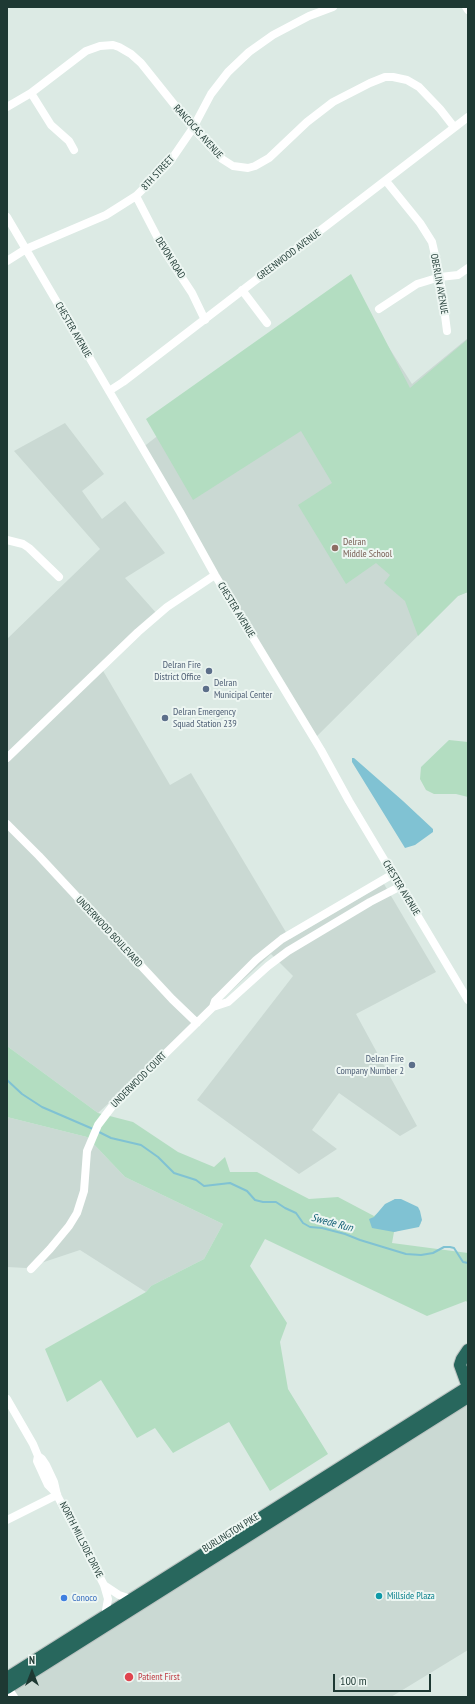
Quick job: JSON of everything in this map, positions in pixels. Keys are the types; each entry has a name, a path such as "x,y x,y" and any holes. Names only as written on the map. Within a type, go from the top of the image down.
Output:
{"highway":[{"path":"468,1350 462,1358 460,1365 468,1387"},
{"name":"BURLINGTON PIKE","path":"9,1688 105,1616 468,1387"},
{"name":"BURLINGTON PIKE","path":"9,1688 468,1398"}],"street":[{"name":"8TH STREET","path":"7,261 26,249 106,215 136,196 169,164 193,128 211,94 228,72 249,52 273,35 309,16 333,7"},
{"name":"RANCOCAS AVENUE","path":"7,108 31,93 86,51 100,46 113,45 131,54 141,63 193,128 222,159 233,166 248,168 255,166 269,158 307,122 333,102 385,77 407,80 419,87 440,109 454,127"},
{"path":"31,93 49,122 69,141 74,150"},
{"name":"GREENWOOD AVENUE","path":"109,391 205,320 468,117"},
{"name":"OBERLIN AVENUE","path":"386,181 420,222 432,242 440,278 447,330"},
{"name":"DEVON ROAD","path":"136,196 165,252 192,293 205,320"},
{"name":"CHESTER AVENUE","path":"7,217 180,512 215,575 321,750 349,801 468,1000"},
{"path":"379,309 418,284 458,275 468,268"},
{"path":"242,290 266,323"},
{"path":"7,540 23,544 29,548 59,577"},
{"path":"7,758 138,632 167,607 215,575"},
{"name":"UNDERWOOD BOULEVARD","path":"7,824 39,856 172,999 197,1023"},
{"path":"197,1023 213,1007 215,1001 256,960 282,939 393,874"},
{"path":"213,1007 228,1002 288,950 400,886"},
{"name":"UNDERWOOD COURT","path":"31,1269 69,1226 77,1213 84,1191 88,1151 98,1125 114,1104 197,1023"},
{"name":"NORTH MILLSIDE DRIVE","path":"7,1400 33,1444 38,1456 46,1465 54,1482 57,1495 104,1585 108,1599 105,1616"},
{"path":"7,1520 57,1495"},
{"name":"NORTH MILLSIDE DRIVE","path":"104,1585 119,1595 134,1598"}],"shaded area":[{"name":"Delran Middle School","path":"350,286 412,384 468,338 468,592 458,596 314,739 142,448"},
{"path":"65,423 104,474 82,491 102,519 125,501 165,553 125,578 158,615 102,669 170,785 191,773 290,939 384,884 436,972 356,1014 417,1126 400,1136 339,1093 312,1130 337,1149 299,1174 197,1100 293,976 271,954 98,1113 7,1046 7,639 100,549 14,451"},
{"path":"7,1117 87,1137 125,1177 223,1224 204,1259 151,1286 146,1292 80,1250 26,1268 7,1267"},
{"path":"468,1397 468,1650 391,1697 14,1697 8,1688"}],"green space":[{"name":"Delran Middle School","path":"351,274 410,388 468,339 468,592 458,596 418,636 405,601 384,583 390,575 376,563 346,584 298,505 332,483 301,431 193,500 146,419"},
{"path":"449,740 468,742 468,797 456,794 434,794 426,790 420,779 421,767"},
{"path":"7,1046 98,1113 133,1122 178,1152 214,1167 225,1157 230,1172 257,1172 309,1199 338,1197 374,1216 395,1199 421,1224 394,1232 392,1243 468,1253 468,1303 466,1301 427,1316 265,1239 250,1266 287,1323 280,1342 288,1389 328,1454 270,1491 229,1422 173,1453 155,1428 137,1438 101,1380 67,1402 45,1349 146,1292 151,1286 204,1259 223,1224 125,1177 87,1137 7,1117"}],"water":[{"path":"352,758 354,758 403,801 433,829 433,832 415,845 405,848 352,762"},
{"path":"395,1199 401,1199 418,1207 422,1220 419,1227 394,1232 372,1228 369,1219 374,1217 385,1204"}],"waterway":[{"name":"Swede Run","path":"7,1080 22,1094 42,1107 93,1129"},
{"name":"Swede Run","path":"97,1131 111,1138 141,1145 158,1157 174,1173 196,1180 204,1186 230,1183 247,1191 255,1200 263,1202 276,1202 296,1213 303,1223 310,1227 322,1228 345,1234 406,1254 421,1255 433,1253 444,1247 450,1247 454,1248 463,1262 468,1263"}],"place":[{"name":"Delran Middle School","path":"335,548"},
{"name":"Delran Fire District Office","path":"209,671"},
{"name":"Delran Municipal Center","path":"206,689"},
{"name":"Delran Emergency Squad Station 239","path":"165,718"},
{"name":"Delran Fire Company Number 2","path":"412,1065"},
{"name":"Millside Plaza","path":"379,1596"},
{"name":"Conoco","path":"64,1598"},
{"name":"Patient First","path":"129,1677"}]}
